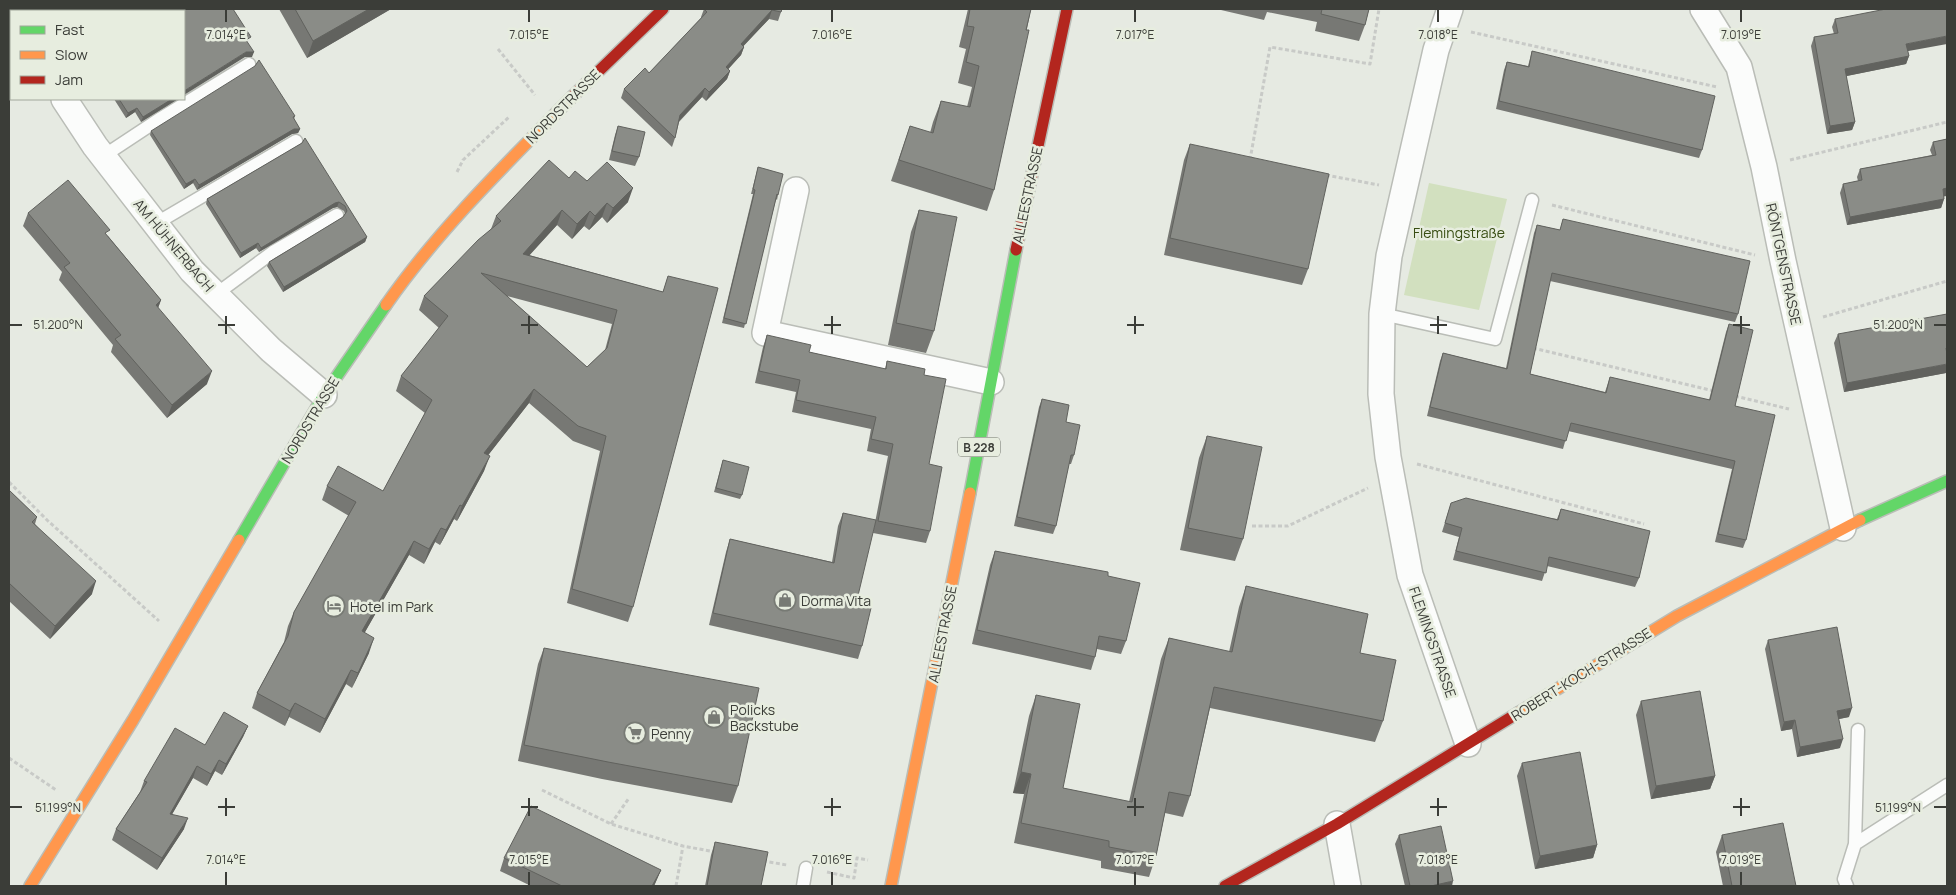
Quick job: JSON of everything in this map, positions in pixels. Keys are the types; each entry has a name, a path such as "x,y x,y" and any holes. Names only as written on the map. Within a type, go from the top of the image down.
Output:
{"street":[{"name":"NORDSTRASSE","path":"30,886 129,728 324,395 403,280 432,245 519,150 663,9"},
{"name":"ALLEESTRASSE","path":"892,886 992,382 1020,224 1067,9"},
{"name":"RÖNTGENSTRASSE","path":"1703,9 1739,67 1764,167 1783,261 1843,528"},
{"path":"9,21 10,17"},
{"name":"FLEMINGSTRASSE","path":"1447,18 1436,50 1389,256 1382,314 1381,394 1390,467 1410,575 1468,744"},
{"name":"AM HÜHNERBACH","path":"65,100 102,157 192,271 271,350 324,395"},
{"path":"796,190 765,333 992,382"},
{"name":"ROBERT-KOCH-STRASSE","path":"1226,886 1337,824 1676,616 1843,528 1947,481"},
{"path":"1337,824 1348,886"}],"lane":[{"path":"102,157 249,64"},
{"path":"155,224 296,141"},
{"path":"1382,314 1495,339 1532,200"},
{"path":"216,295 273,252 337,215"},
{"path":"1845,884 1855,844 1858,730"},
{"path":"1855,844 1947,785"},
{"path":"803,886 806,868"}],"path":[{"path":"1259,163 1250,161 1270,47 1370,64 1379,9"},
{"path":"1447,18 1746,93"},
{"path":"498,48 536,97"},
{"path":"1764,167 1947,122"},
{"path":"1317,174 1404,190"},
{"path":"1532,200 1783,261"},
{"path":"1797,324 1947,281"},
{"path":"1495,339 1722,393"},
{"path":"1732,395 1817,416"},
{"path":"1252,526 1288,526 1390,467 1644,524"},
{"path":"9,482 47,520 160,622"},
{"path":"9,758 58,791"},
{"path":"542,790 611,824 683,846 721,853"},
{"path":"611,824 629,798"},
{"path":"676,886 683,846"},
{"path":"759,860 854,878 857,858 866,859"}],"green space":[{"name":"Flemingstraße","path":"1429,183 1507,199 1479,310 1404,295"}],"building":[{"path":"124,9 164,10 125,10"},
{"path":"233,9 251,37 246,40 254,52 246,52 185,90 185,10 180,10"},
{"path":"295,9 369,9 313,41"},
{"path":"704,9 782,9 781,12 772,10 741,44 744,47 726,67 730,71 709,92 705,88 680,115 675,138 624,89 645,68 649,73 707,12"},
{"path":"970,9 1031,9 1026,30 1029,30 994,190 899,160 910,126 933,133 941,101 970,107 979,66 966,62 974,27 967,26"},
{"path":"1322,9 1369,9 1365,25 1321,14"},
{"path":"1886,9 1947,9 1947,36 1906,44 1909,56 1845,69 1855,122 1830,126 1814,37 1838,33 1835,19"},
{"path":"1532,51 1715,96 1702,150 1499,101 1507,62 1529,67"},
{"path":"259,60 295,116 293,117 300,129 294,129 199,185 195,179 186,184 151,131 255,66"},
{"path":"120,100 170,100 143,117 137,108 128,113"},
{"path":"618,126 645,132 639,157 612,151"},
{"path":"305,138 367,237 284,287 269,262 343,217 347,211 345,206 339,202 335,203 261,248 258,243 241,253 207,199 302,143"},
{"path":"1947,139 1947,188 1943,189 1944,199 1850,217 1843,184 1862,180 1860,169 1936,155 1933,142"},
{"path":"1190,144 1329,174 1308,269 1170,238"},
{"path":"549,160 569,178 575,171 587,181 607,162 633,188 613,208 607,203 595,216 590,211 577,224 562,210 523,254 663,292 668,276 718,288 633,607 572,589 606,436 578,426 534,389 484,453 490,456 446,530 441,528 429,549 414,541 362,631 374,638 358,673 351,670 325,719 295,703 290,711 257,693 288,636 294,612 356,502 327,486 338,466 383,491 432,400 401,376 448,316 424,296 478,240 501,221 496,216","holes":["481,273 617,310 607,348 587,367"]},
{"path":"758,167 783,174 746,324 724,318 755,190 753,189"},
{"path":"68,180 110,230 105,233 161,300 156,305 212,371 172,405 115,339 121,335 64,267 70,263 28,213"},
{"path":"919,210 957,217 934,331 896,323"},
{"path":"1563,219 1750,261 1738,314 1552,273 1530,374 1606,393 1610,377 1710,400 1729,324 1753,330 1735,406 1775,415 1746,540 1718,534 1735,461 1571,423 1566,441 1430,407 1443,353 1507,369 1537,225 1560,230"},
{"path":"1947,314 1947,364 1847,383 1838,334"},
{"path":"767,335 811,345 809,352 886,369 887,361 925,369 924,375 946,379 929,464 942,467 930,531 878,521 893,444 871,439 876,417 796,400 800,380 759,371"},
{"path":"1042,399 1069,405 1066,422 1080,425 1074,455 1071,455 1056,526 1017,517"},
{"path":"1207,436 1262,447 1243,539 1188,528"},
{"path":"723,460 749,467 742,495 716,488"},
{"path":"9,490 37,517 32,522 96,581 55,626 9,583"},
{"path":"1466,498 1558,520 1561,509 1650,531 1639,578 1549,557 1546,573 1456,551 1462,528 1445,523 1451,503"},
{"name":"Dorma Vita","path":"843,513 876,520 856,604 871,608 862,646 713,613 730,539 834,563"},
{"path":"995,551 1108,572 1108,576 1140,583 1126,641 1099,636 1095,657 977,630"},
{"path":"1246,586 1368,614 1360,653 1396,660 1383,721 1214,687 1190,796 1169,792 1156,856 1109,847 1109,841 1021,823 1031,774 1021,772 1036,695 1080,704 1063,788 1132,802 1169,638 1232,652"},
{"path":"1837,627 1852,708 1837,711 1843,739 1800,747 1795,720 1784,722 1768,640"},
{"name":"Penny","path":"544,648 759,688 738,786 524,745"},
{"path":"1700,691 1715,776 1656,786 1641,701"},
{"path":"224,712 248,726 226,764 219,760 211,774 197,766 170,814 188,818 162,858 116,829 147,782 144,781 175,728 205,745"},
{"path":"1580,752 1597,845 1540,856 1522,763"},
{"path":"531,806 661,870 652,886 562,886 504,858"},
{"path":"1783,823 1796,886 1732,886 1722,835"},
{"path":"1441,826 1453,881 1431,886 1410,886 1399,835"},
{"path":"715,842 768,852 761,886 707,886"}],"traffic: fast":[{"path":"970,493 1016,250"},
{"path":"239,540 324,395 386,305"},
{"path":"1860,520 1947,481"}],"traffic: slow":[{"path":"386,305 406,277 451,223 573,96"},
{"path":"891,886 970,493"},
{"path":"1518,713 1677,616 1860,520"},
{"path":"30,886 133,720 239,540"}],"traffic: jam":[{"path":"573,96 663,9"},
{"path":"1016,250 1067,9"},
{"path":"1225,886 1337,824 1518,713"}],"place":[{"name":"Dorma Vita","path":"785,600"},
{"name":"Hotel im Park","path":"334,606"},
{"name":"Policks Backstube","path":"714,717"},
{"name":"Penny","path":"635,733"}]}
